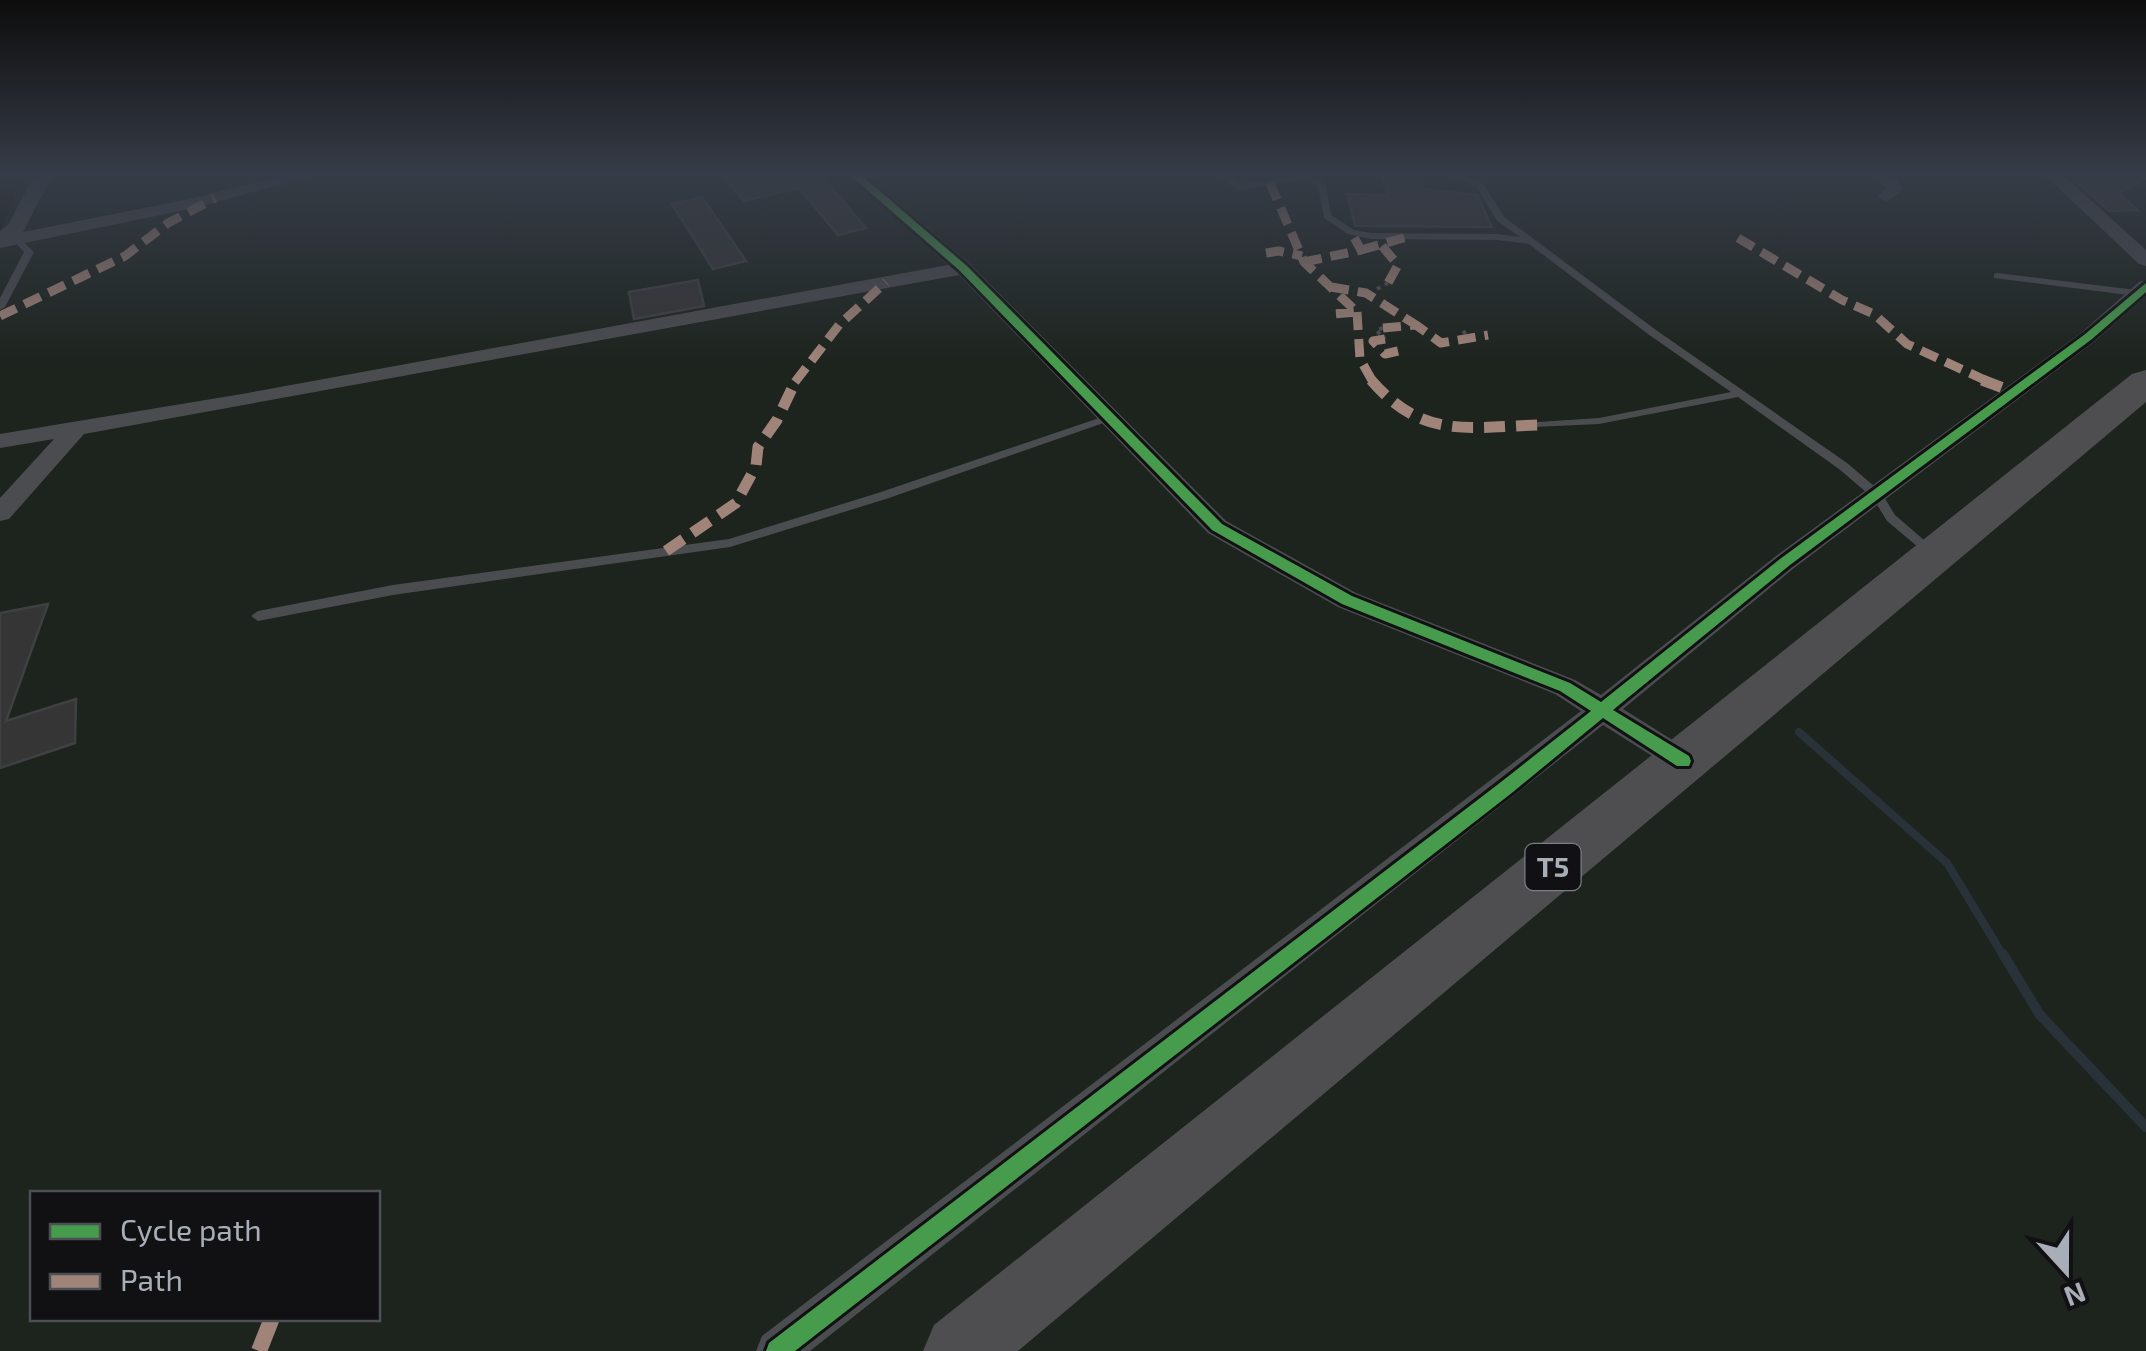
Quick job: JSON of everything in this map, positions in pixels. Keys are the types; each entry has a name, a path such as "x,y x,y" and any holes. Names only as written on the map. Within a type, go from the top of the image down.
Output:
{"highway":[{"name":"T5","path":"960,1351 2146,382"}],"street":[{"path":"927,237 963,268 1218,527 1347,600 1565,687 1683,761"},
{"path":"2121,237 2146,260"},
{"path":"0,441 242,401 963,268"},
{"path":"777,1351 1507,787 1785,562 2088,337 2141,289"},
{"path":"0,512 78,427"}],"lane":[{"path":"1498,237 1532,242"},
{"path":"1525,237 1843,466 1877,495 1892,518 1934,555"},
{"path":"0,308 29,252 6,240"},
{"path":"1997,276 2141,289"},
{"path":"1538,424 1598,420 1739,394"},
{"path":"258,616 410,588 730,543 849,507 1108,418"}],"path":[{"path":"1377,288 1388,283"},
{"path":"1383,328 1376,330 1385,338"},
{"path":"1462,330 1469,338"}],"shaded area":[{"path":"0,237 2146,237 2146,1351 0,1351"}],"building":[{"path":"693,237 730,237 746,261 713,269"},
{"path":"698,280 704,306 634,319 629,292"},
{"path":"48,604 6,721 76,699 75,743 0,768 0,613"}],"waterway":[{"path":"1799,732 1947,863 2004,957"},
{"path":"2003,954 2040,1015 2146,1127"}],"marked path":[{"path":"0,316 125,256 150,237"},
{"path":"1293,237 1304,262 1357,312 1334,314"},
{"path":"1304,262 1361,250 1354,237"},
{"path":"1361,250 1407,237"},
{"path":"1738,238 1842,300 1874,314 1907,344 1955,369 2014,392"},
{"path":"1382,246 1398,265 1388,283"},
{"path":"1266,253 1279,251 1302,256"},
{"path":"666,551 736,503 756,466 758,447 777,420 801,370 839,325 886,282"},
{"path":"1331,287 1366,293 1416,325"},
{"path":"1357,312 1362,366 1380,390 1406,411 1452,429 1538,425"},
{"path":"1383,328 1416,325 1441,343 1488,335"},
{"path":"1385,339 1373,341 1385,354 1398,351"},
{"path":"259,1351 271,1321"}],"cycle path":[{"path":"927,237 963,268 1217,527 1347,600 1565,687 1683,761"},
{"path":"777,1351 1507,787 1785,562 2088,337 2146,286"}]}
